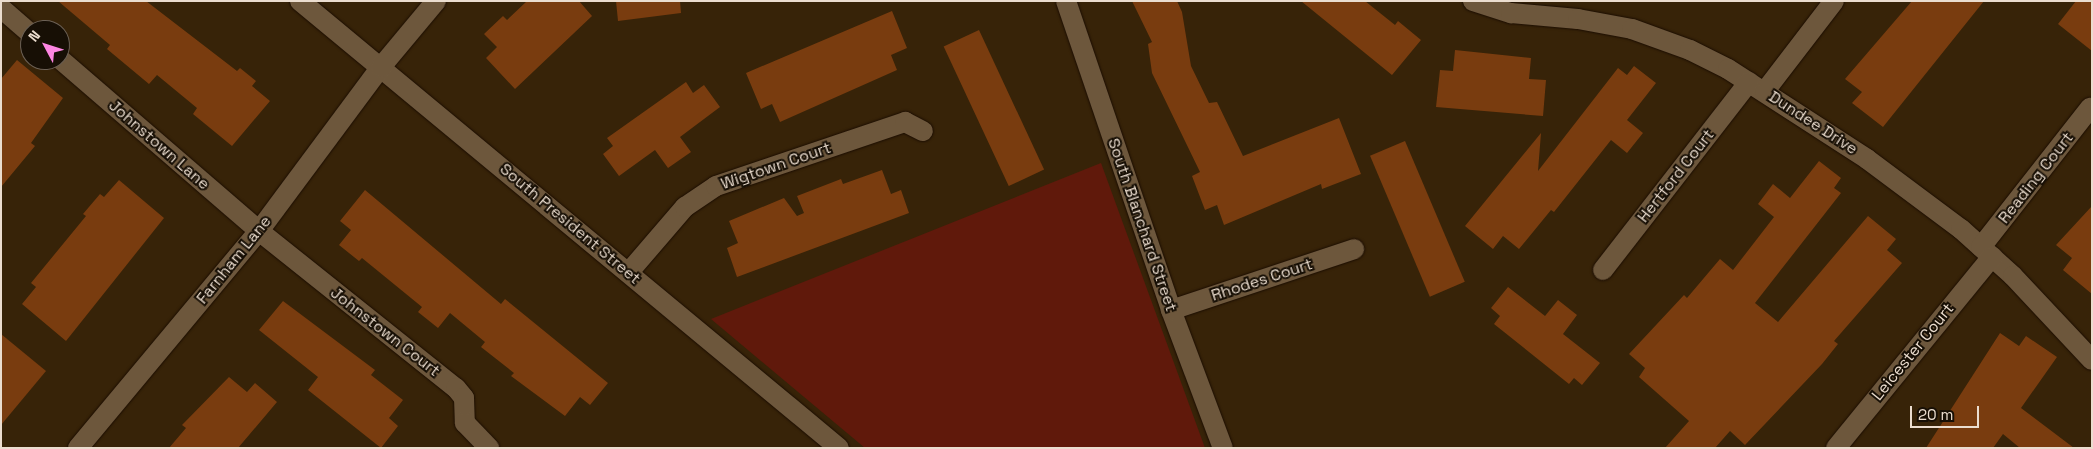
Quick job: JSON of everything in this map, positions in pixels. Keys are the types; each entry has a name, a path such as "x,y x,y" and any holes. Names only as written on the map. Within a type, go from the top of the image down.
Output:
{"street":[{"name":"South President Street","path":"300,1 839,448"},
{"name":"Farnham Lane","path":"78,448 258,231 381,67 436,1"},
{"name":"South Blanchard Street","path":"1066,1 1171,310 1223,448"},
{"name":"Dundee Drive","path":"1473,1 1632,29 1690,50 1757,87 1867,159 1987,252 2058,321 2092,360"},
{"name":"Hertford Court","path":"1603,270 1757,87 1834,1"},
{"path":"4,14 20,26"},
{"name":"Johnstown Lane","path":"70,68 258,231"},
{"name":"Reading Court","path":"1987,252 2090,108"},
{"name":"Wigtown Court","path":"628,272 684,207 716,186 905,122 922,132"},
{"name":"Johnstown Court","path":"258,231 456,388 464,398 466,422 489,448"},
{"name":"Rhodes Court","path":"1171,310 1354,249"},
{"name":"Leicester Court","path":"1836,448 1987,252"}],"shaded area":[{"path":"1101,163 1205,448 865,448 711,319"}],"building":[{"path":"58,1 146,1 237,71 240,68 256,81 252,86 270,101 232,146 193,114 197,108 157,75 149,84 107,49 110,45"},
{"path":"527,1 579,1 592,16 515,89 486,58 497,47 484,34 503,16 507,20"},
{"path":"616,1 680,1 681,13 618,21"},
{"path":"1132,1 1177,1 1182,12 1191,66 1209,103 1217,102 1243,156 1339,118 1361,174 1322,189 1321,184 1224,225 1217,205 1205,210 1192,176 1200,172 1152,73 1148,44 1152,42"},
{"path":"1301,1 1365,1 1395,25 1398,21 1421,40 1392,75"},
{"path":"1912,1 1984,1 1883,127 1852,103 1862,92 1845,79"},
{"path":"2076,1 2092,1 2092,51 2058,24"},
{"path":"892,11 907,48 891,55 897,70 780,122 772,104 761,109 746,73"},
{"path":"979,30 1044,170 1009,186 944,46"},
{"path":"1455,50 1531,58 1529,79 1546,80 1543,116 1436,107 1440,70 1453,71"},
{"path":"17,60 20,62 20,70 29,70 63,98 31,143 35,146 1,187 1,79"},
{"path":"1634,66 1656,83 1627,120 1643,133 1627,153 1611,140 1554,212 1551,210 1519,249 1503,236 1493,249 1465,226 1541,133 1538,171 1618,68 1627,75"},
{"path":"686,82 693,93 704,85 720,107 680,137 691,152 668,168 655,150 619,176 603,154 613,146 607,138"},
{"path":"1405,141 1465,282 1430,297 1370,156"},
{"path":"1819,161 1841,178 1834,188 1841,193 1755,303 1778,322 1868,216 1896,239 1887,250 1902,263 1834,341 1838,344 1822,364 1745,445 1730,431 1715,448 1665,448 1689,421 1639,377 1645,368 1629,354 1684,295 1687,298 1720,259 1733,270 1774,217 1758,204 1773,184 1790,198"},
{"path":"882,170 891,194 901,190 909,213 737,277 727,248 738,243 729,221 784,198 797,216 804,213 797,196 841,179 843,184"},
{"path":"119,180 164,218 66,341 22,304 36,287 31,283 86,216 83,214 100,194 104,197"},
{"path":"365,190 501,304 505,299 608,383 590,405 580,397 565,416 511,376 514,373 481,347 485,342 450,313 438,328 418,312 422,307 362,258 359,261 339,245 351,230 340,221"},
{"path":"2092,206 2092,294 2063,270 2072,258 2056,245"},
{"path":"1508,287 1545,316 1558,300 1577,315 1563,334 1600,363 1582,385 1574,378 1569,384 1494,324 1500,316 1491,308"},
{"path":"283,301 375,370 371,375 403,400 389,418 398,426 381,448 308,390 318,377 259,330"},
{"path":"2000,333 2019,346 2026,336 2057,357 2021,408 2074,448 2020,448 2003,434 1993,448 1926,448"},
{"path":"1,334 46,371 1,425"},
{"path":"229,377 247,392 255,383 277,402 238,448 169,448 186,428 182,425"}]}
